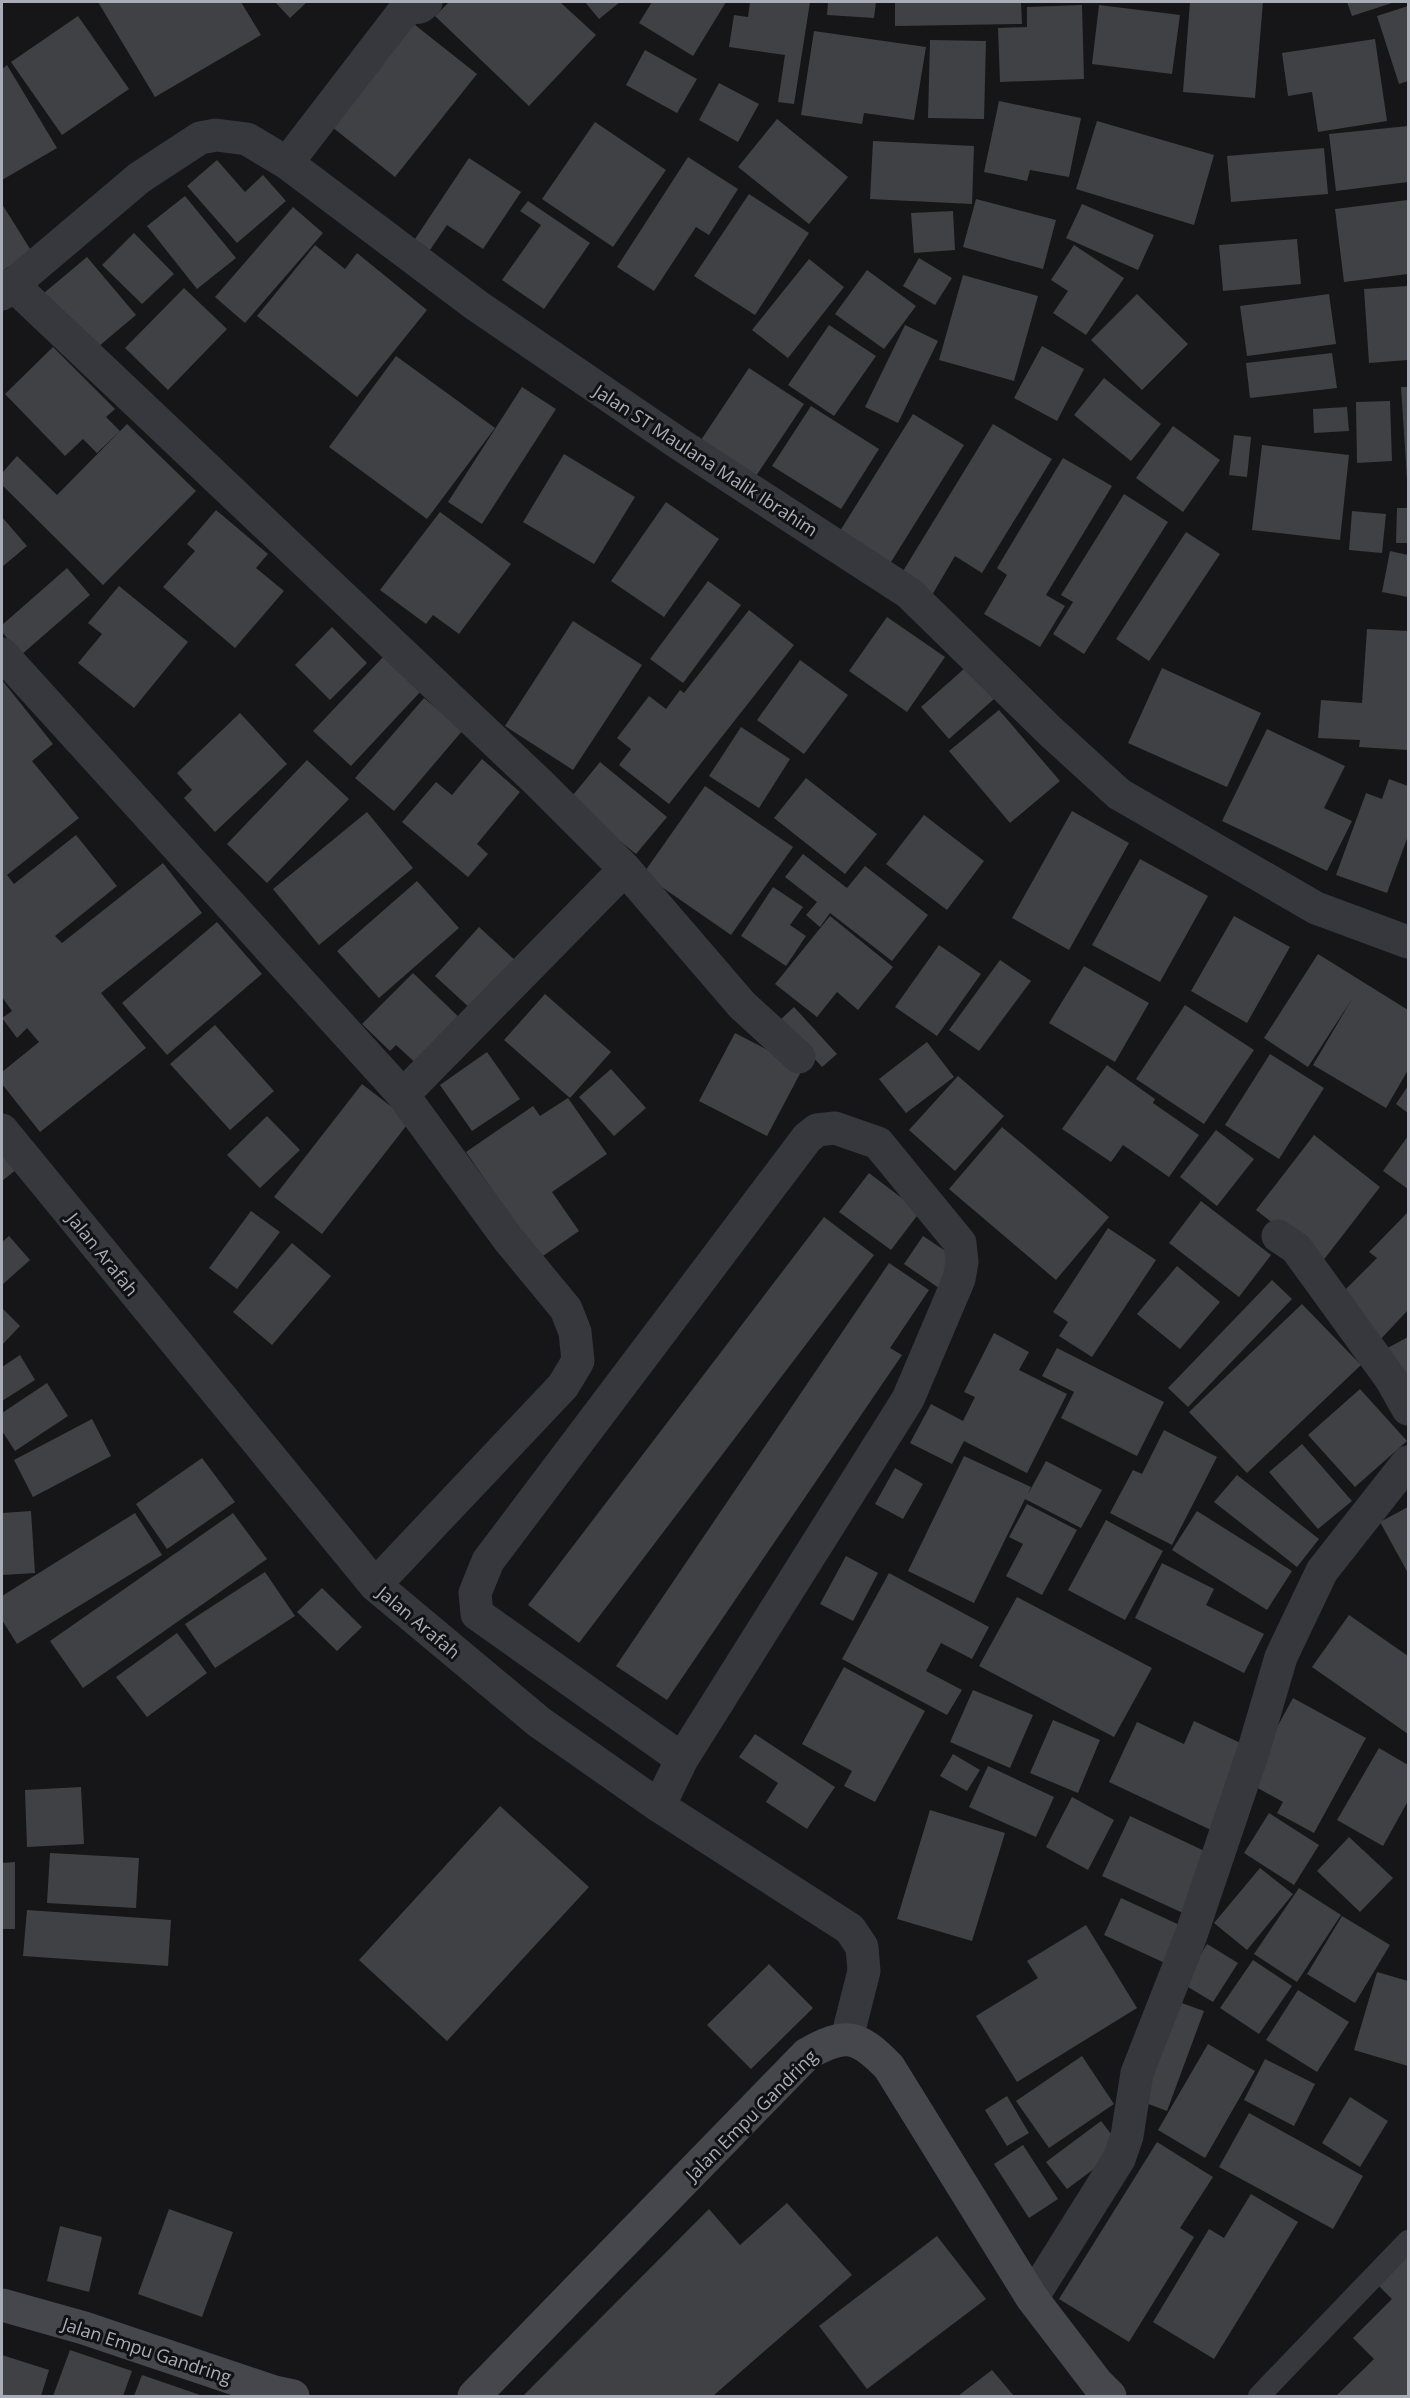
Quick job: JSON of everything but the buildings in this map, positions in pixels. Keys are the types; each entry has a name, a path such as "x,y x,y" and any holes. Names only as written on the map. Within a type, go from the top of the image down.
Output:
{"street":[{"path":"287,163 400,16 410,8 420,7 426,2"},
{"name":"Jalan ST Maulana Malik Ibrahim","path":"7,289 139,178 200,138 216,135 247,139 287,163 476,305 678,443 909,592 1050,731 1119,794 1316,908 1408,942"},
{"path":"7,289 539,783 624,869 742,1005 800,1057"},
{"path":"2,654 403,1095 509,1240 566,1309 575,1332 578,1361 563,1386 375,1585"},
{"path":"403,1095 624,869"},
{"path":"660,1806 682,1759 908,1399 959,1279 962,1262 960,1243 878,1143 835,1128 817,1131 807,1138 488,1561 474,1593 477,1614 682,1759"},
{"name":"Jalan Arafah","path":"2,1130 375,1585 539,1722 660,1806 850,1929 862,1947 864,1971 847,2038"},
{"path":"1278,1236 1296,1248 1391,1379 1408,1409"},
{"path":"1032,2298 1119,2159 1127,2136 1137,2073 1194,1927 1254,1749 1281,1657 1322,1571 1408,1462"},
{"path":"847,2038 872,2050 890,2067 1032,2298 1110,2397"},
{"name":"Jalan Empu Gandring","path":"474,2397 807,2054 825,2044 847,2038"},
{"name":"Jalan Empu Gandring","path":"2,2304 84,2328 293,2397"}],"lane":[{"path":"1259,2397 1408,2241"}]}
